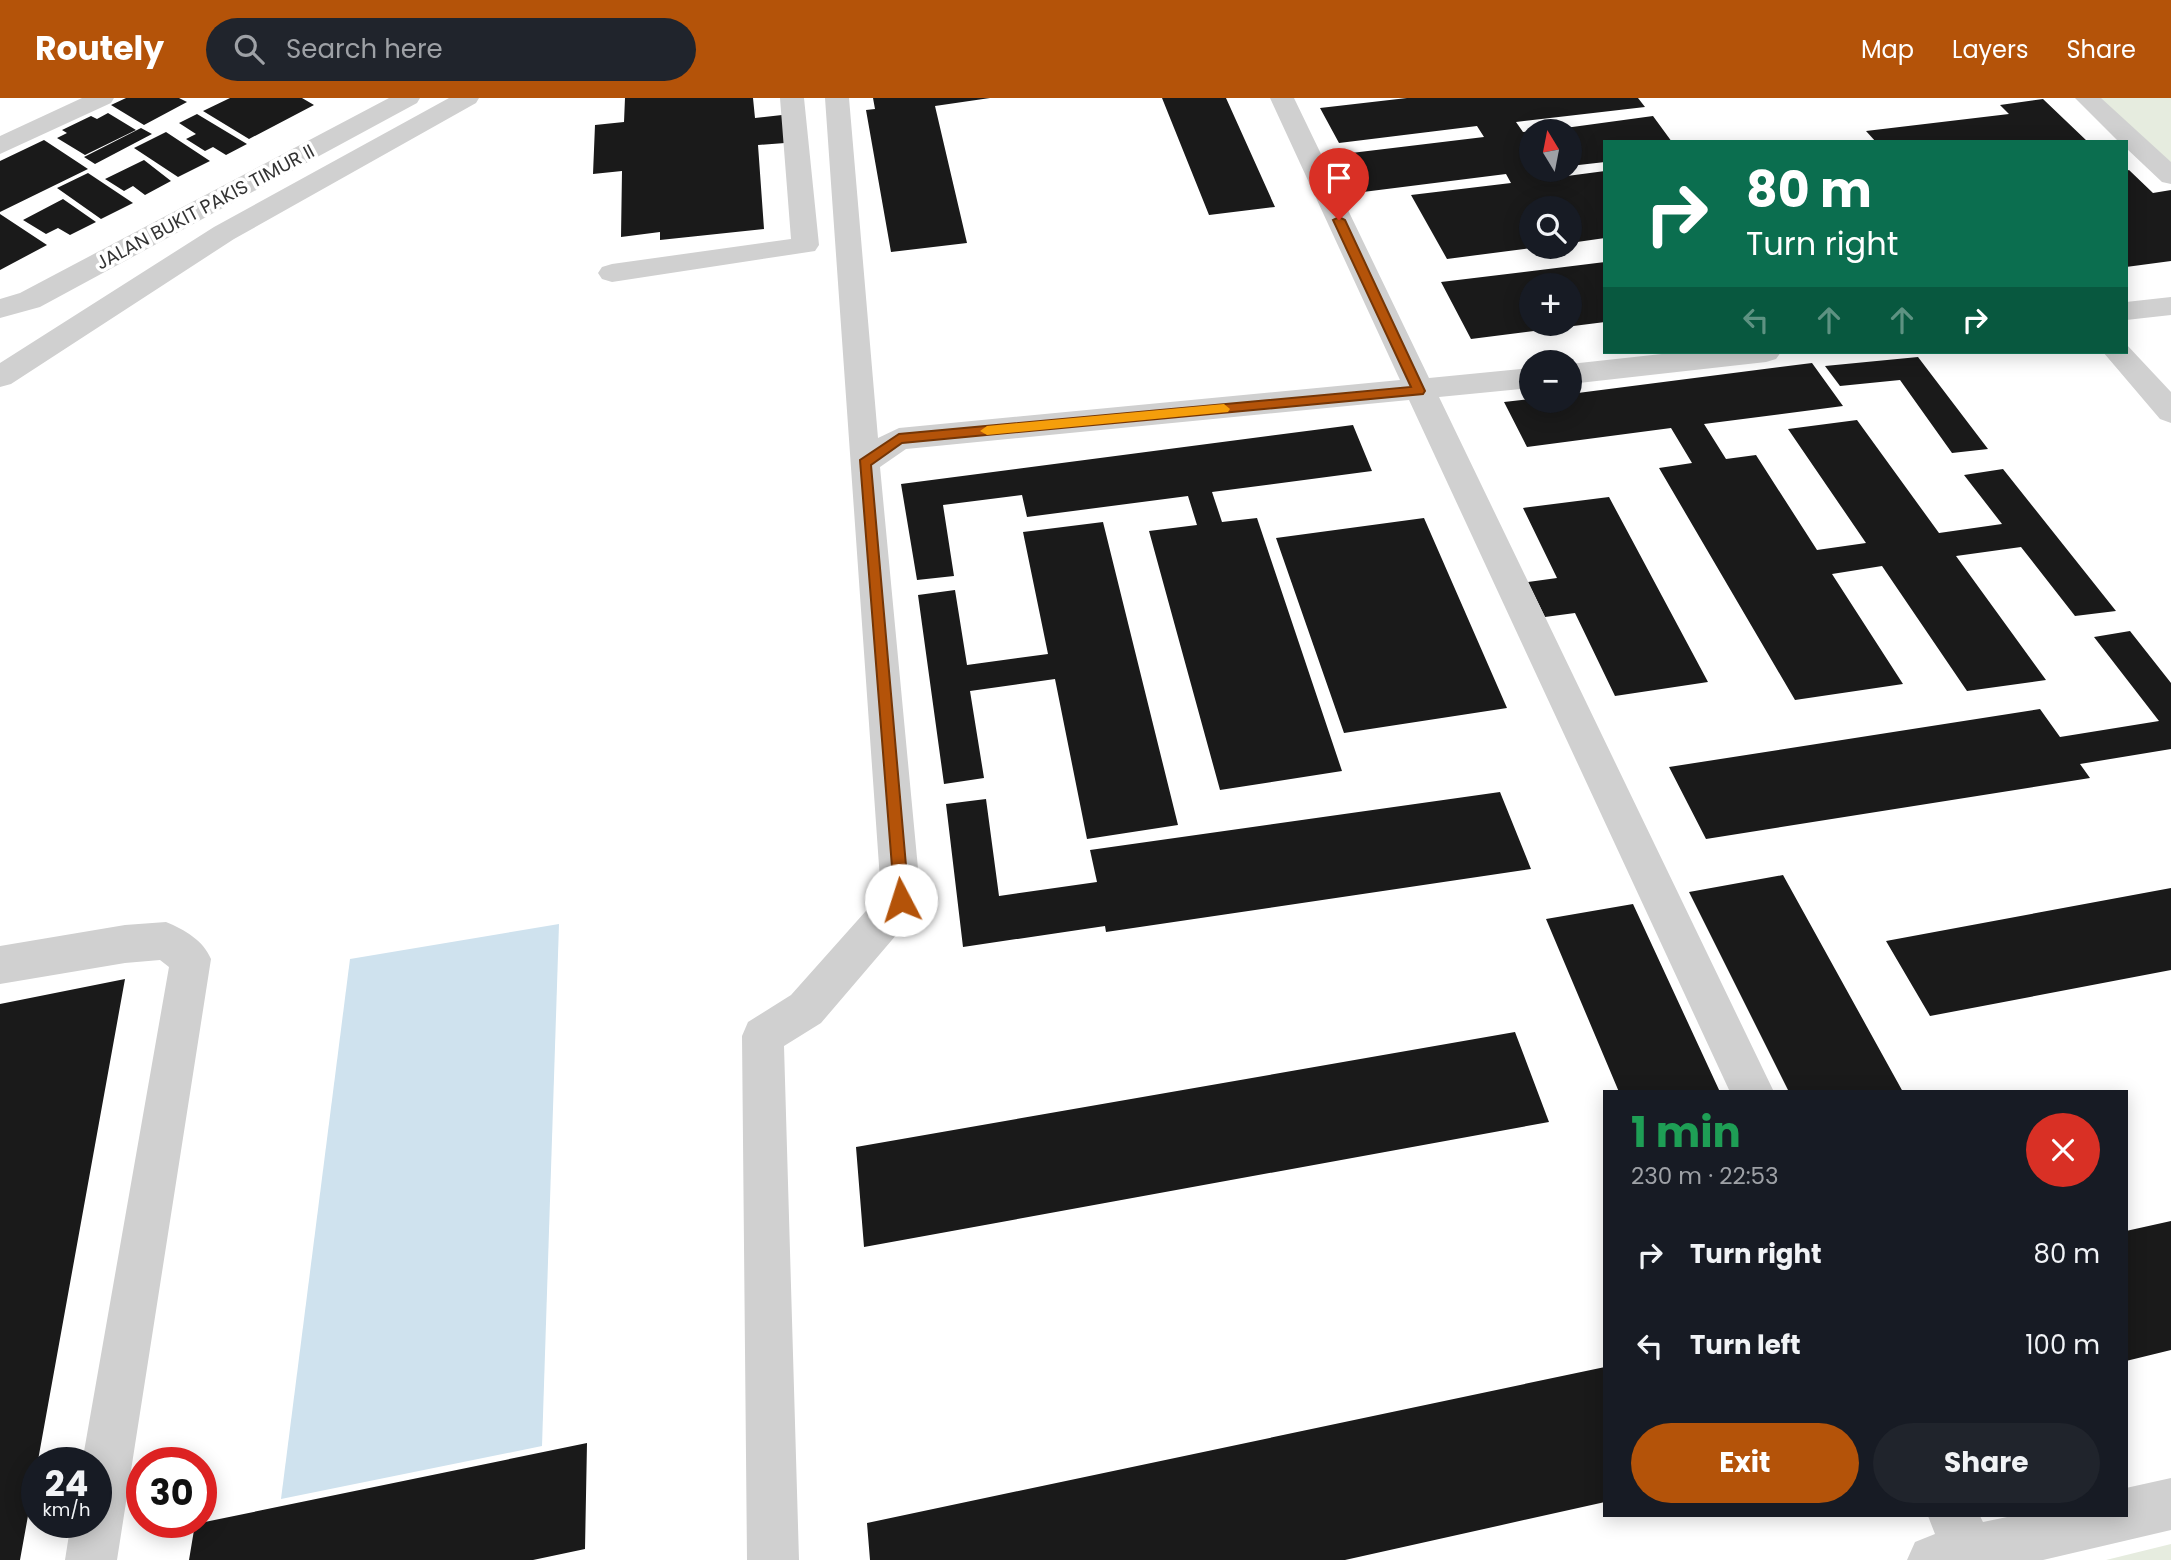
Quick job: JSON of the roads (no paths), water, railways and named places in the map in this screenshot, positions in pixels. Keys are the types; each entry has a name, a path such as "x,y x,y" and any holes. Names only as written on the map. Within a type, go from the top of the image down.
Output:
{"street":[{"path":"0,146 102,98"},
{"name":"JALAN BUKIT PAKIS TIMUR II","path":"0,309 30,300 408,98"},
{"path":"0,377 224,233 467,98"},
{"path":"612,273 805,245 791,98"},
{"path":"773,1560 763,1037 806,1009 901,900 864,463 837,98"},
{"path":"1282,98 1751,1090"},
{"path":"2087,98 2171,176"},
{"path":"2128,311 2171,306"},
{"path":"1582,373 1748,354"},
{"path":"2120,354 2171,412"},
{"path":"864,463 899,439 1519,379"},
{"path":"0,965 125,944 166,941 191,958 91,1560"},
{"path":"2128,1514 2171,1504"},
{"path":"1952,1542 2111,1517"}],"water":[{"path":"559,924 542,1446 281,1499 350,959"}]}
